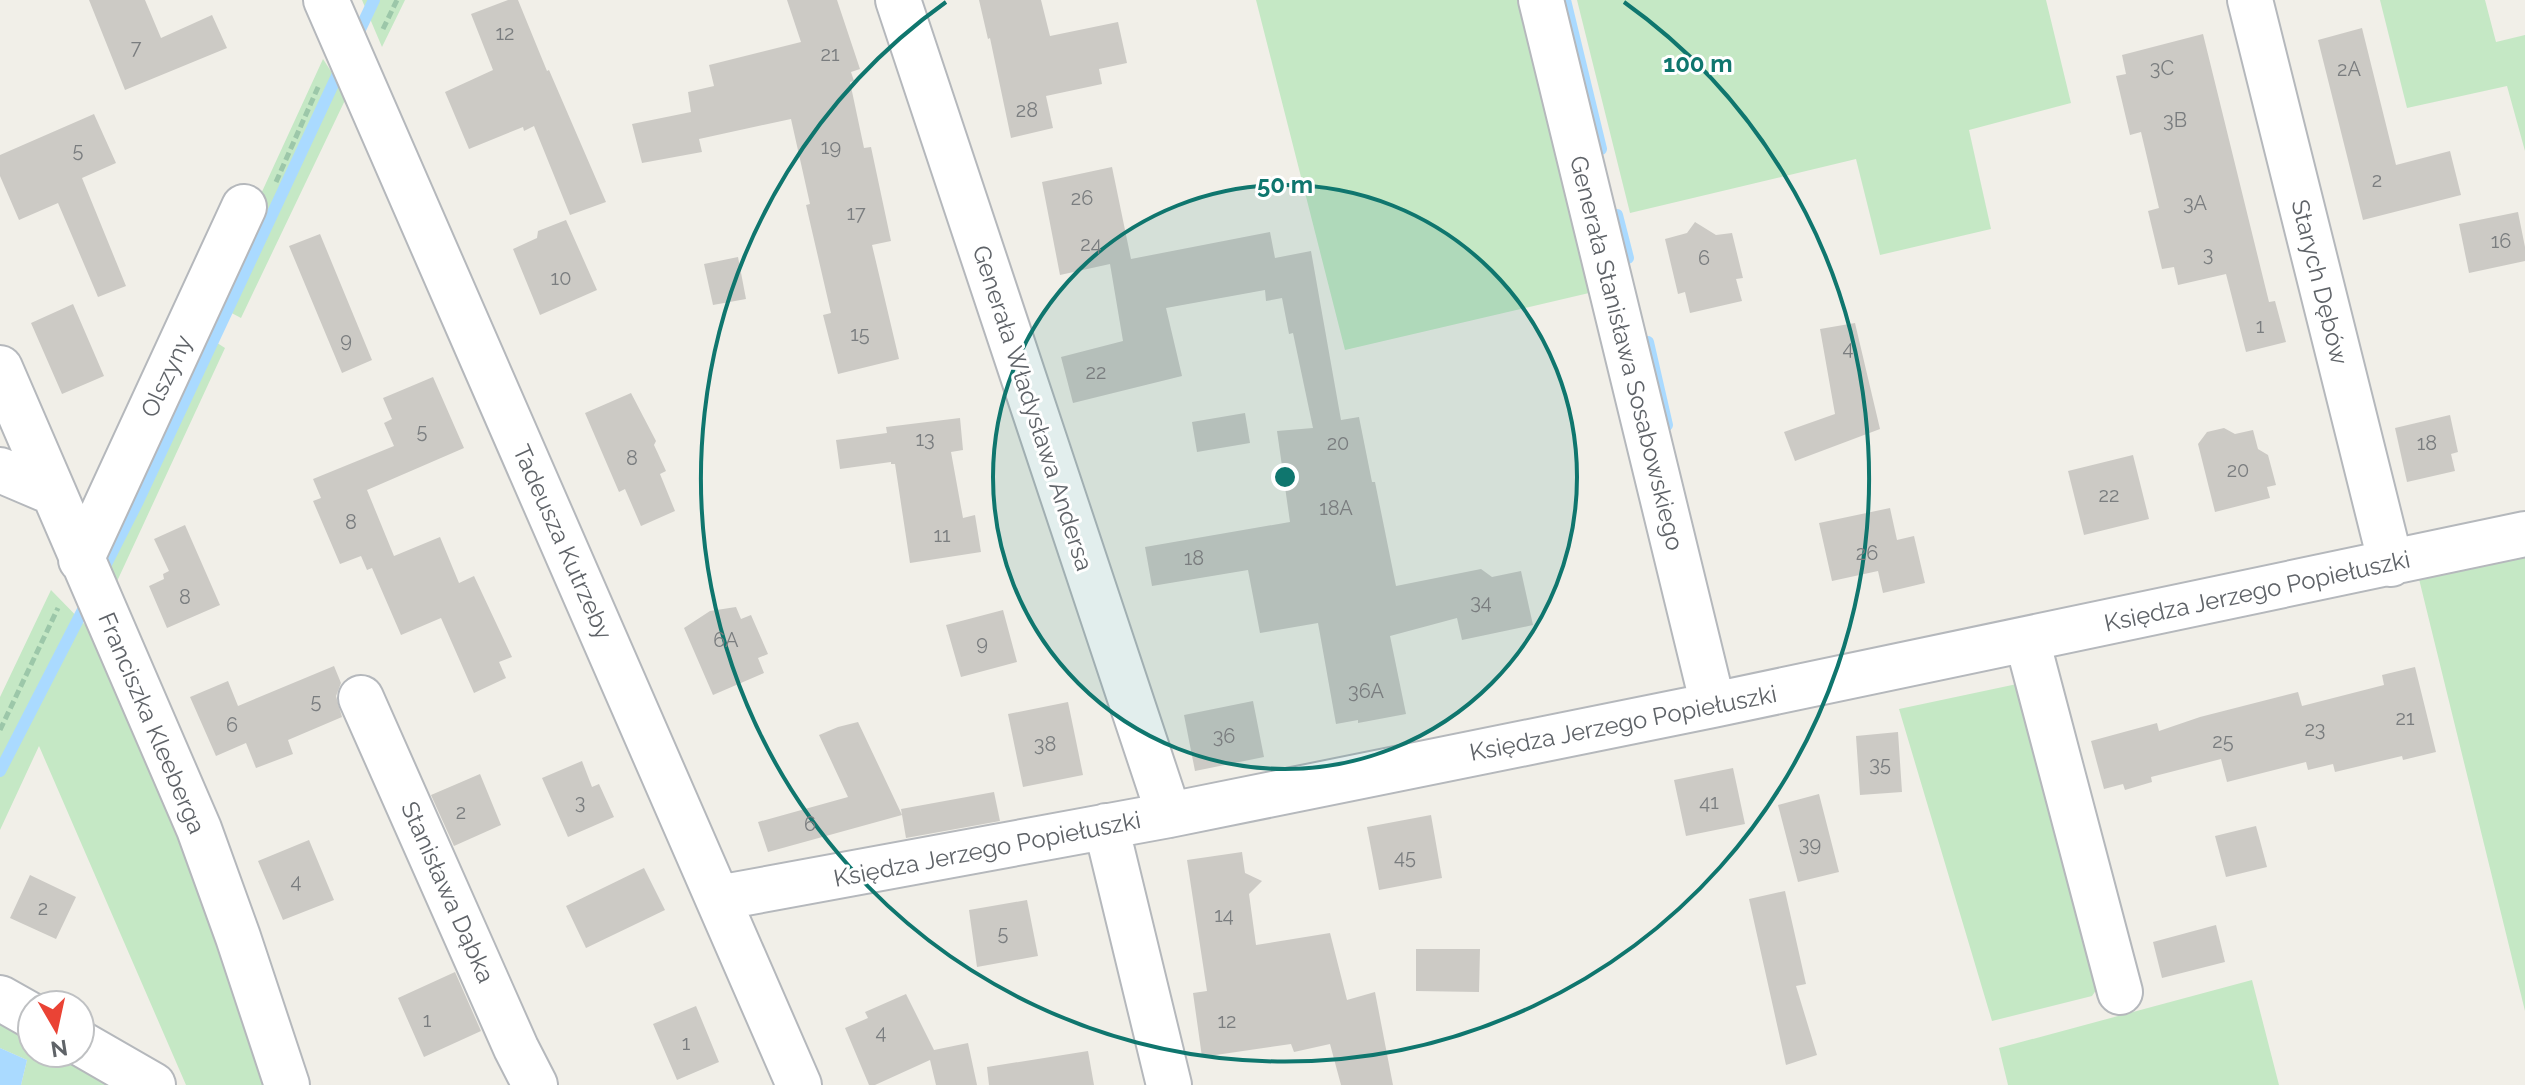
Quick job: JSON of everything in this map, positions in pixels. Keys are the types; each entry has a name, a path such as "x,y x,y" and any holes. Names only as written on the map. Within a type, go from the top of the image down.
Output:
{"street":[{"name":"Generała Władysława Andersa","path":"898,0 1169,815"},
{"name":"Generała Stanisława Sosabowskiego","path":"1541,0 1713,705"},
{"name":"Starych Dębów","path":"2250,0 2391,564"},
{"name":"Tadeusza Kutrzeby","path":"334,18 799,1085"},
{"name":"Olszyny","path":"81,560 244,207"},
{"name":"Franciszka Kleeberga","path":"0,368 199,829 287,1085"},
{"path":"0,470 54,493"},
{"name":"Księdza Jerzego Popiełuszki","path":"718,898 1169,815 2027,640 2525,534"},
{"path":"2027,640 2120,992"},
{"name":"Stanisława Dąbka","path":"361,698 535,1085"},
{"path":"1106,826 1169,1085"},
{"path":"96,1052 153,1085"}],"path":[{"path":"244,207 268,202 334,18"},
{"path":"0,730 81,560"}],"green space":[{"path":"362,0 405,0 382,47"},
{"path":"1256,0 1517,0 1589,293 1345,350"},
{"path":"1577,0 2046,0 2071,103 1969,130 1991,229 1880,255 1856,159 1630,213"},
{"path":"2380,0 2485,0 2496,42 2525,35 2525,151 2507,86 2407,108"},
{"path":"323,59 347,96 241,318 209,301"},
{"path":"208,337 225,348 113,590 97,559"},
{"path":"2525,557 2525,1011 2419,579"},
{"path":"51,590 93,633 229,953 266,1085 186,1085 39,746 0,830 0,697"},
{"path":"2017,684 2099,986 2092,996 1992,1021 1899,709"},
{"path":"2252,980 2279,1085 2008,1085 1999,1048"},
{"path":"0,1012 16,1022 16,1055 0,1048"},
{"path":"25,1069 88,1069 114,1085 21,1085"}],"water":[{"path":"0,1048 16,1055 16,1069 25,1069 21,1085 0,1085"}],"building":[{"path":"89,0 145,0 161,38 212,15 227,48 125,90"},
{"path":"508,0 518,0 606,202 570,215 534,126 524,131 523,127 469,149 445,92 493,70 471,14"},
{"path":"787,0 837,0 860,69 851,72 854,81 850,82 864,148 871,147 891,241 872,245 899,359 838,374 823,315 831,313 806,205 810,204 791,119 699,139 702,152 642,163 632,124 691,112 688,92 714,86 709,65 801,42"},
{"path":"979,0 1041,0 1050,36 1118,22 1127,63 1099,69 1102,84 1046,96 1053,128 1011,138"},
{"path":"2362,28 2396,165 2450,151 2461,195 2363,220 2318,40"},
{"path":"2203,34 2269,302 2275,301 2286,342 2246,352 2226,274 2178,285 2174,267 2162,269 2148,211 2159,208 2141,132 2130,135 2116,76 2126,74 2122,55"},
{"path":"94,114 116,163 82,178 126,286 98,297 58,203 19,220 0,176 0,155"},
{"path":"1112,167 1131,259 1270,232 1275,258 1311,251 1341,420 1359,417 1396,586 1481,569 1492,577 1521,571 1533,625 1462,640 1457,618 1390,636 1406,714 1336,724 1318,623 1260,633 1248,570 1152,586 1145,547 1290,522 1277,431 1313,428 1293,333 1289,334 1282,298 1266,301 1265,290 1166,308 1182,376 1073,403 1061,357 1123,341 1110,264 1060,275 1042,182"},
{"path":"2518,212 2525,261 2469,273 2459,224"},
{"path":"566,220 597,290 540,315 513,249 537,238 538,231"},
{"path":"1695,222 1716,235 1732,233 1743,278 1736,279 1742,301 1690,313 1685,292 1678,294 1665,239 1687,233"},
{"path":"320,234 372,360 342,373 289,246"},
{"path":"738,257 746,299 713,305 704,264"},
{"path":"73,304 104,376 62,394 31,323"},
{"path":"1855,323 1880,429 1795,461 1784,432 1835,414 1820,329"},
{"path":"433,377 464,448 367,490 394,556 440,537 459,583 474,576 512,657 499,662 506,678 474,693 441,618 401,635 372,568 367,570 361,556 340,564 313,501 321,498 313,479 394,446 384,423 392,419 383,398"},
{"path":"631,393 656,441 654,445 666,471 660,474 675,511 641,526 625,489 619,492 585,413"},
{"path":"1245,413 1250,443 1197,452 1192,422"},
{"path":"2450,415 2458,452 2451,454 2455,471 2407,482 2395,428"},
{"path":"960,418 963,450 951,452 963,518 975,515 981,552 910,563 895,464 840,469 836,440 887,433 886,427"},
{"path":"2224,428 2235,434 2253,430 2258,449 2268,455 2276,485 2267,487 2270,498 2215,512 2198,444 2207,432"},
{"path":"2133,455 2149,519 2084,535 2068,471"},
{"path":"1890,508 1897,540 1914,536 1925,583 1883,593 1878,571 1832,581 1819,523"},
{"path":"185,525 220,605 167,628 149,586 164,579 163,574 169,571 154,539"},
{"path":"736,607 741,619 751,615 768,654 758,658 764,673 713,695 684,628 710,611"},
{"path":"1003,610 1017,662 961,677 946,625"},
{"path":"334,666 341,683 336,696 342,717 288,740 293,754 256,768 246,743 216,756 190,697 228,681 238,706"},
{"path":"2415,667 2436,752 2403,760 2402,756 2335,772 2333,764 2308,770 2306,762 2227,782 2221,759 2151,777 2152,782 2125,790 2123,784 2104,789 2091,741 2157,723 2159,731 2200,717 2298,692 2302,706 2384,685 2382,675"},
{"path":"1253,701 1264,757 1195,771 1184,715"},
{"path":"1068,702 1083,775 1023,787 1008,714"},
{"path":"858,722 902,815 768,852 758,822 848,797 819,735"},
{"path":"1898,732 1902,792 1860,795 1856,736"},
{"path":"582,761 592,787 599,784 614,817 568,837 542,778"},
{"path":"1733,768 1745,824 1686,836 1674,780"},
{"path":"480,774 501,825 454,846 431,795"},
{"path":"994,792 1000,821 906,838 901,809"},
{"path":"1819,794 1839,872 1798,882 1778,805"},
{"path":"1431,815 1442,878 1379,890 1367,827"},
{"path":"2256,826 2267,867 2226,877 2215,836"},
{"path":"309,840 334,900 283,920 258,861"},
{"path":"1242,852 1245,873 1262,881 1249,894 1256,945 1330,933 1347,1000 1375,992 1393,1085 1341,1085 1330,1044 1294,1052 1291,1044 1202,1057 1193,993 1207,991 1187,860"},
{"path":"644,868 665,910 586,948 566,906"},
{"path":"30,875 76,897 56,939 10,918"},
{"path":"1785,891 1806,984 1796,986 1817,1055 1786,1065 1749,899"},
{"path":"1027,900 1038,956 977,967 969,910"},
{"path":"2216,925 2225,962 2162,978 2153,942"},
{"path":"1416,949 1480,949 1479,992 1416,991"},
{"path":"455,972 481,1031 424,1057 398,998"},
{"path":"906,994 934,1050 968,1043 977,1085 936,1085 930,1060 869,1085 845,1028 868,1018 865,1012"},
{"path":"696,1006 719,1062 677,1080 653,1024"},
{"path":"1088,1051 1094,1085 989,1085 987,1067"}],"waterway":[{"path":"355,40 374,0"},
{"path":"1565,0 1601,149"},
{"path":"103,570 343,63"},
{"path":"1617,215 1628,258"},
{"path":"1648,342 1667,425"},
{"path":"0,771 85,606"}]}
